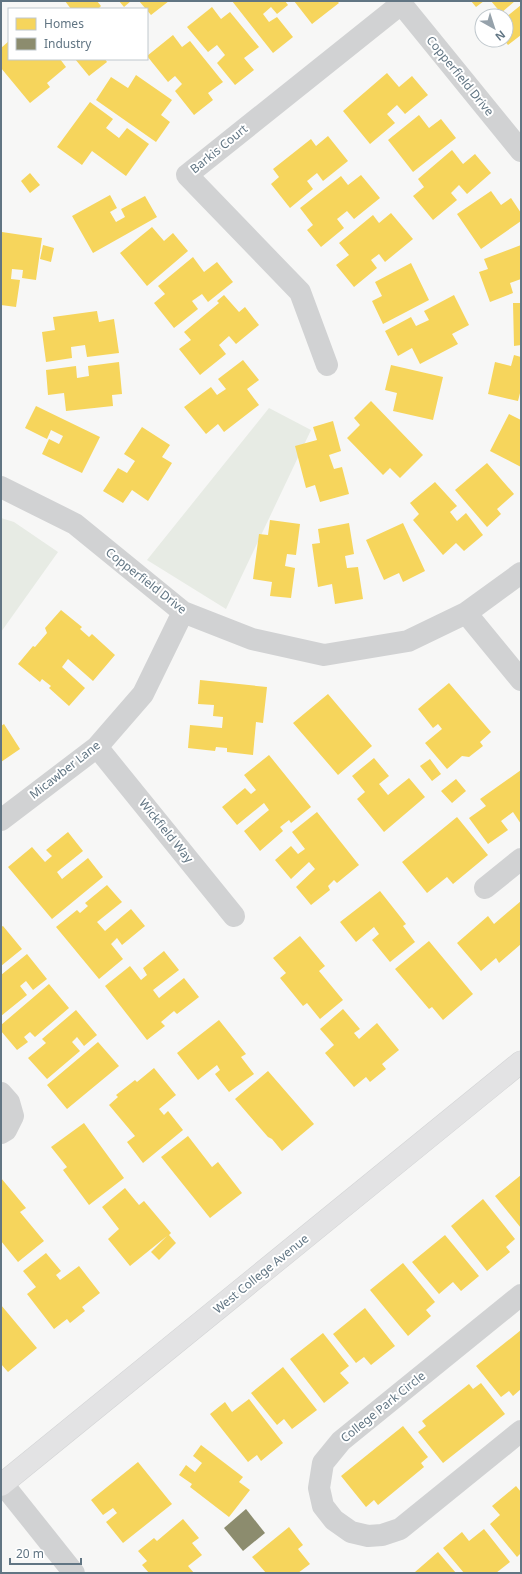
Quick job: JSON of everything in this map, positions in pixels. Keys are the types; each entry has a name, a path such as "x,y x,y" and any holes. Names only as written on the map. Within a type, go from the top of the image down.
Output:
{"main road":[{"name":"West College Avenue","path":"2,1484 521,1062"}],"street":[{"name":"Copperfield Drive","path":"400,2 521,151"},
{"name":"Barkis Court","path":"327,365 300,292 187,175 400,2"},
{"name":"Copperfield Drive","path":"1,487 75,524 183,612 252,639 324,655 408,641 466,613 521,573"},
{"name":"Micawber Lane","path":"1,820 97,747 144,694 183,612"},
{"path":"466,613 521,680"},
{"name":"Wickfield Way","path":"97,747 234,916"},
{"path":"485,888 521,859"},
{"path":"1,1093 9,1102 13,1116 6,1130 1,1133"},
{"name":"College Park Circle","path":"521,1295 341,1441 323,1463 319,1488 323,1506 334,1520 351,1532 368,1536 382,1535 400,1529 521,1431"},
{"path":"2,1484 74,1573"}],"shaded area":[{"path":"269,408 311,430 226,609 147,560"},
{"path":"1,518 14,522 58,552 1,632"}],"building: Homes":[{"path":"65,1 97,1 101,6 99,8 70,8"},
{"path":"119,1 131,1 124,7"},
{"path":"139,1 169,1 151,15 148,12 148,8 145,8"},
{"path":"232,1 285,1 288,5 277,14 271,7 263,14 269,22 277,17 293,37 273,53"},
{"path":"294,1 337,1 339,3 312,24"},
{"path":"471,1 484,1 476,7"},
{"path":"491,1 515,1 507,8 497,8"},
{"path":"521,5 521,35 514,40 514,11"},
{"path":"212,7 221,19 230,12 259,47 244,58 254,70 235,85 217,63 225,55 217,45 208,52 187,27"},
{"path":"173,35 182,47 190,41 223,82 208,93 213,100 194,115 175,91 182,84 175,76 168,82 148,57 148,55"},
{"path":"8,42 8,60 61,60 66,67 47,83 50,87 30,103 1,68 1,48"},
{"path":"76,60 106,60 107,62 89,76"},
{"path":"387,73 399,87 412,76 428,95 405,114 397,105 387,114 395,123 370,144 343,111"},
{"path":"136,75 172,100 161,115 170,122 156,142 96,100 111,77 128,88"},
{"path":"90,102 113,119 106,128 119,138 127,128 149,144 126,176 92,151 82,165 57,147"},
{"path":"419,115 429,128 441,119 456,138 413,172 388,140"},
{"path":"328,136 348,161 323,181 317,173 307,181 313,189 290,208 271,184 279,177 273,169 311,139 316,146"},
{"path":"452,150 463,164 475,154 491,173 467,194 459,185 451,193 457,200 433,220 413,196 424,187 418,179"},
{"path":"30,173 40,185 30,193 21,181"},
{"path":"361,175 380,198 354,219 347,211 337,219 344,228 321,247 307,230 313,225 300,208 341,176 348,185"},
{"path":"491,191 501,205 511,198 521,213 521,221 481,249 457,214"},
{"path":"110,195 117,208 110,212 116,222 125,217 121,209 145,196 157,217 93,253 72,216"},
{"path":"391,213 413,239 385,262 379,254 371,260 377,268 354,287 336,265 349,255 339,243 373,215 379,223"},
{"path":"152,227 164,241 173,233 188,251 147,286 120,253"},
{"path":"2,232 42,238 36,280 22,278 23,270 12,269 11,279 20,280 16,307 1,305"},
{"path":"43,245 54,248 51,262 40,259"},
{"path":"521,245 521,279 510,283 513,293 490,302 479,272 488,269 484,259"},
{"path":"193,257 204,272 217,262 233,282 208,302 202,294 192,301 198,309 174,328 154,303 165,294 158,286"},
{"path":"411,263 429,300 383,324 372,301 382,296 375,282"},
{"path":"224,295 239,312 245,307 259,325 236,344 229,336 219,345 226,354 200,375 179,349 191,340 184,332 219,303 217,301"},
{"path":"454,295 469,325 452,334 458,344 420,364 412,348 398,356 385,331 411,317 416,326 429,320 424,311"},
{"path":"513,303 521,303 521,345 514,346"},
{"path":"97,311 99,322 114,319 119,353 87,357 85,345 71,347 72,358 46,362 42,332 55,330 53,317"},
{"path":"514,355 521,357 521,389 518,401 488,394 495,362 511,366"},
{"path":"243,360 259,380 247,389 259,405 224,432 218,424 206,434 184,407 211,387 217,395 226,389 218,379"},
{"path":"119,362 122,394 112,395 113,406 66,411 64,393 48,395 46,370 76,366 77,378 89,376 88,366"},
{"path":"391,365 443,377 433,420 393,411 397,393 385,390"},
{"path":"371,401 423,455 400,478 390,468 383,475 347,438 360,425 354,418"},
{"path":"36,406 100,437 82,473 42,454 49,439 59,444 63,436 51,430 47,439 25,428"},
{"path":"509,414 521,420 521,467 490,451"},
{"path":"333,421 341,451 329,455 334,469 342,467 349,494 320,502 315,485 306,488 295,446 317,440 313,427"},
{"path":"142,427 170,445 162,457 172,463 148,501 132,490 123,503 103,491 118,468 127,473 135,461 124,454"},
{"path":"487,463 514,494 497,509 501,514 487,527 455,490"},
{"path":"435,482 457,506 450,512 457,521 466,513 483,535 464,551 456,543 443,555 413,520 419,514 410,503"},
{"path":"270,520 300,524 296,555 287,554 285,566 295,568 291,598 270,596 272,582 253,579 259,534 268,535"},
{"path":"349,523 354,554 345,556 347,568 358,567 363,599 335,604 332,584 318,587 312,544 320,543 318,529"},
{"path":"403,523 425,571 403,582 399,573 384,580 366,540"},
{"path":"61,610 82,627 80,629 89,637 92,634 115,655 93,681 68,659 62,667 85,688 69,706 49,688 51,686 42,679 40,682 18,664 33,646 35,647 47,633 45,628"},
{"path":"200,680 267,687 263,723 256,722 253,755 227,752 227,748 216,747 215,751 188,748 190,725 222,728 223,717 213,716 214,705 198,704"},
{"path":"449,683 491,732 480,742 483,746 469,757 462,756 447,769 425,743 442,729 438,724 433,728 418,709"},
{"path":"328,694 372,746 338,775 293,723"},
{"path":"4,724 20,749 1,762 1,726"},
{"path":"269,755 311,807 291,823 289,820 280,827 283,831 260,851 244,831 269,810 264,803 237,825 222,807 245,788 251,794 256,790 244,775"},
{"path":"374,758 389,776 379,784 388,795 409,778 425,797 384,832 357,799 365,792 352,776"},
{"path":"430,759 441,774 432,781 420,766"},
{"path":"521,770 521,824 513,812 501,821 508,830 488,844 469,818 486,806 480,799"},
{"path":"456,779 466,791 452,803 441,791"},
{"path":"317,812 359,865 337,883 334,880 328,886 330,890 311,905 296,887 315,869 309,862 291,879 275,860 291,846 298,854 305,849 292,832"},
{"path":"457,817 488,855 453,884 447,877 427,893 402,862"},
{"path":"68,832 83,851 57,872 62,879 88,858 103,877 52,919 8,867 32,847 45,862 52,856 46,850"},
{"path":"107,885 122,902 97,922 105,931 131,909 145,926 122,945 117,938 111,944 123,959 99,979 56,927 77,910 80,913 88,906 85,903"},
{"path":"380,891 406,924 403,926 415,942 390,962 372,940 379,934 374,927 356,942 340,922"},
{"path":"521,901 521,944 499,963 496,958 481,971 457,943 488,916 494,924"},
{"path":"3,926 22,949 1,966 1,927"},
{"path":"300,936 325,966 319,971 343,1000 320,1019 307,1003 303,1006 280,978 286,973 273,958"},
{"path":"429,941 473,994 443,1020 432,1007 429,1009 395,969"},
{"path":"164,951 179,970 153,990 159,998 184,978 199,997 177,1014 174,1011 161,1022 165,1026 147,1040 105,986 130,966 141,980 147,975 143,968"},
{"path":"27,954 47,979 33,990 26,981 20,986 27,995 1,1016 1,975"},
{"path":"49,984 69,1008 35,1037 30,1032 24,1037 28,1042 17,1050 1,1031 1,1025"},
{"path":"343,1009 360,1029 354,1033 359,1039 377,1023 399,1050 382,1064 386,1069 370,1082 366,1077 354,1087 325,1053 334,1045 320,1029"},
{"path":"76,1010 97,1035 84,1046 77,1037 72,1042 80,1051 47,1079 28,1058 46,1043 42,1039"},
{"path":"219,1020 246,1054 241,1057 254,1074 229,1092 215,1074 220,1070 217,1065 198,1080 177,1053"},
{"path":"98,1042 119,1066 67,1109 47,1085"},
{"path":"154,1068 176,1095 159,1109 164,1115 168,1111 183,1130 143,1163 127,1142 135,1136 109,1105 118,1097 116,1095 135,1080 137,1082"},
{"path":"268,1071 314,1124 282,1151 235,1099"},
{"path":"84,1123 124,1178 89,1205 63,1170 67,1167 51,1147"},
{"path":"188,1136 212,1167 218,1162 242,1193 210,1218 161,1157"},
{"path":"521,1175 521,1228 495,1196"},
{"path":"1,1178 26,1208 20,1212 44,1241 18,1262 1,1241"},
{"path":"125,1188 139,1205 144,1201 171,1233 169,1235 176,1243 159,1260 151,1252 167,1236 130,1266 108,1239 119,1229 102,1207"},
{"path":"483,1199 515,1239 506,1247 510,1252 487,1271 451,1226"},
{"path":"445,1235 479,1276 461,1291 453,1282 439,1294 412,1262"},
{"path":"46,1253 61,1271 56,1275 60,1280 79,1266 100,1293 82,1307 85,1311 70,1323 67,1319 54,1329 27,1294 36,1287 23,1271"},
{"path":"403,1263 435,1302 426,1310 431,1316 408,1336 370,1290"},
{"path":"1,1305 37,1348 8,1372 1,1364"},
{"path":"365,1308 395,1346 371,1365 364,1357 356,1363 333,1334"},
{"path":"521,1330 521,1389 513,1396 509,1391 501,1397 476,1366"},
{"path":"323,1333 349,1366 340,1373 349,1383 324,1403 290,1359"},
{"path":"283,1367 317,1410 292,1429 284,1419 277,1425 251,1393"},
{"path":"481,1383 505,1414 443,1463 418,1432 426,1426 422,1421 469,1384 473,1389"},
{"path":"249,1399 283,1443 261,1461 257,1455 248,1462 210,1414 225,1402 232,1412"},
{"path":"403,1426 428,1457 421,1463 424,1467 378,1505 374,1500 366,1507 341,1476"},
{"path":"201,1445 243,1477 239,1482 250,1490 229,1517 190,1487 192,1484 179,1475 186,1465 195,1472 202,1463 193,1456"},
{"path":"138,1462 172,1504 123,1543 106,1522 117,1513 113,1508 103,1515 91,1500"},
{"path":"516,1486 521,1492 521,1553 517,1557 490,1524 500,1515 492,1506"},
{"path":"183,1519 199,1538 192,1543 202,1555 188,1566 194,1573 149,1573 142,1565 147,1561 138,1551 154,1538 157,1541"},
{"path":"289,1527 303,1545 298,1549 310,1564 298,1573 266,1573 252,1557"},
{"path":"484,1529 510,1562 496,1573 464,1573 443,1548 462,1532 469,1541"},
{"path":"438,1552 456,1573 415,1572"}],"building: Industry":[{"path":"246,1509 265,1533 243,1551 224,1528"}]}
